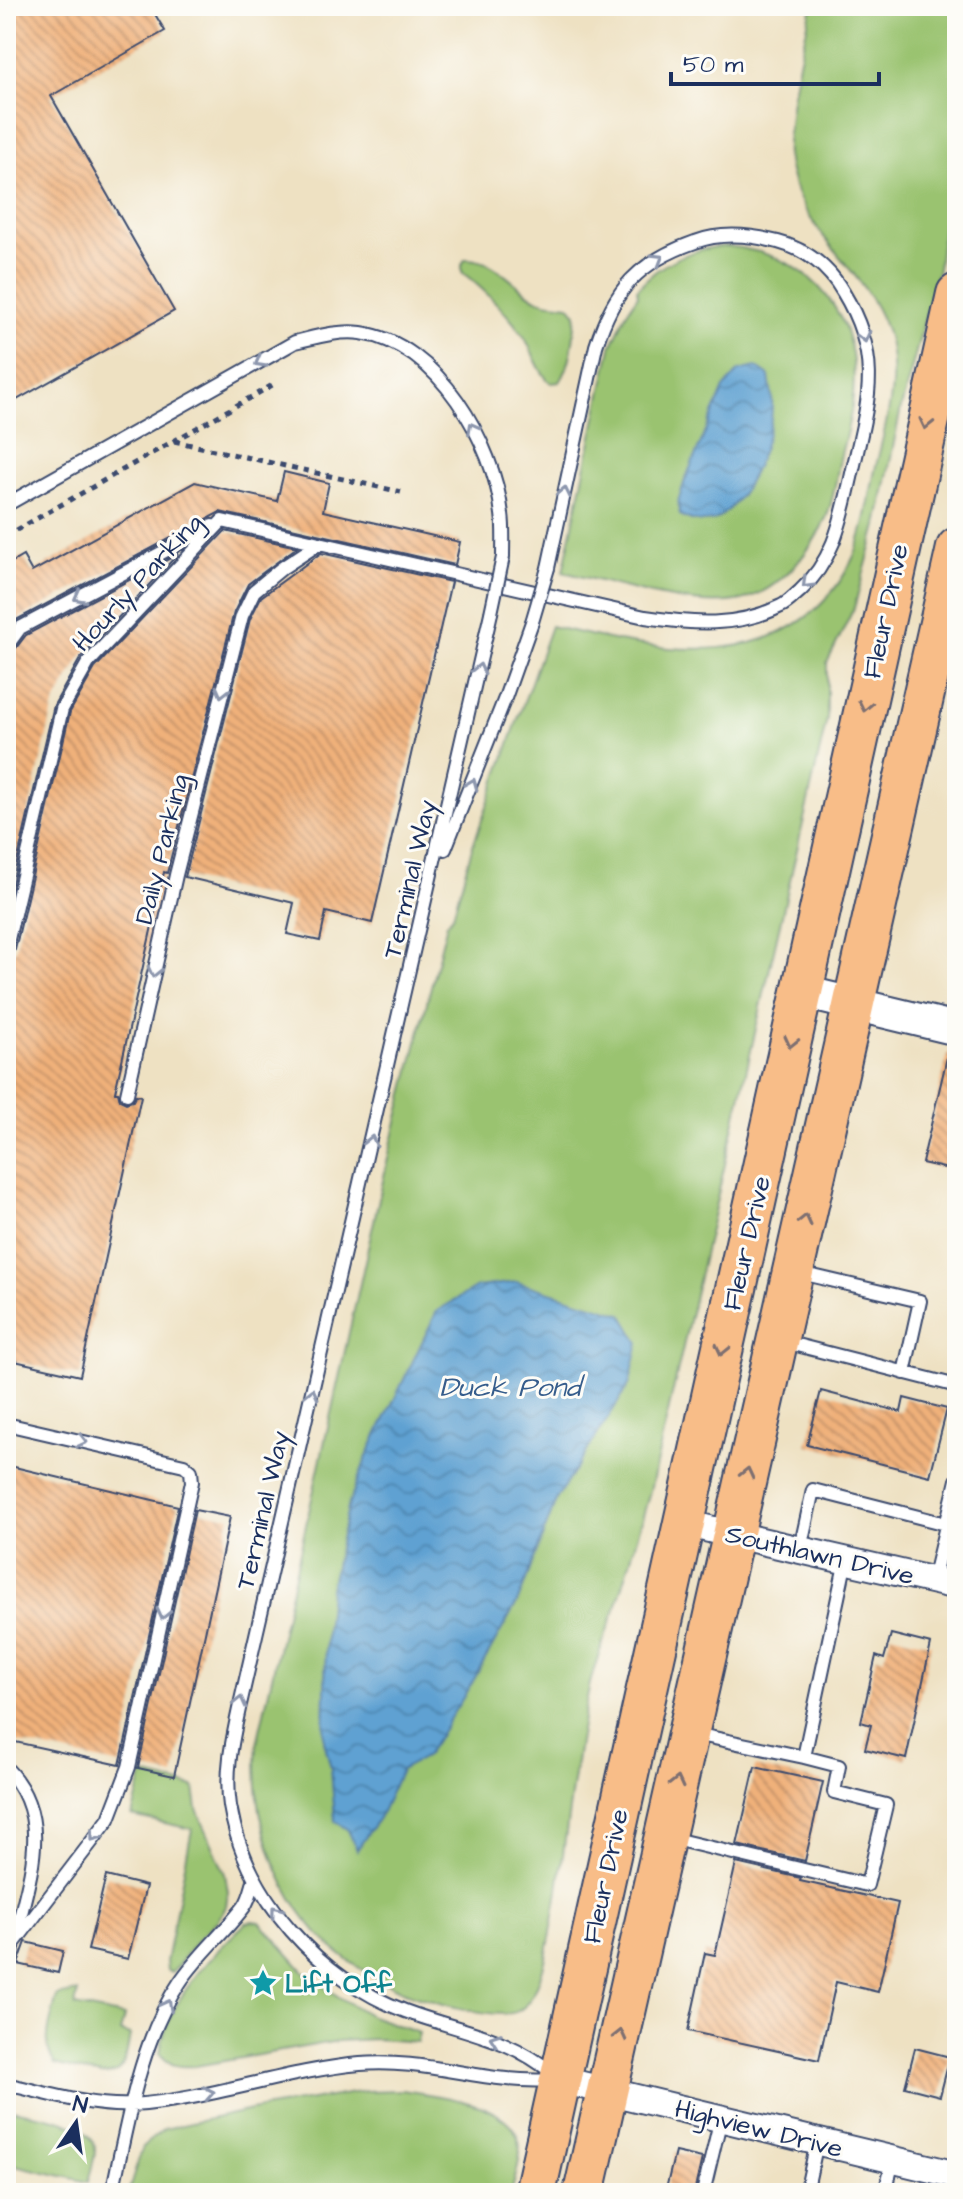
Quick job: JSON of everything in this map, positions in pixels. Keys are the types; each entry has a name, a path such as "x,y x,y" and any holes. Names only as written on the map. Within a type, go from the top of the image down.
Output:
{"main road":[{"name":"Fleur Drive","path":"535,2193 803,992 922,440 957,294"},
{"name":"Fleur Drive","path":"584,2193 957,548"}],"street":[{"path":"803,992 957,1029"},
{"name":"Southlawn Drive","path":"683,1523 945,1583"},
{"name":"Highview Drive","path":"561,2080 957,2175"}],"lane":[{"path":"6,647 20,628 222,521 320,543 645,617 705,624 748,619 784,605 812,580 826,561 839,531 869,394 867,346 859,317 840,286 819,261 791,246 759,237 725,236 700,240 654,260 633,276 617,295 596,346 548,568 532,622 431,882"},
{"name":"Terminal Way","path":"6,505 295,342 330,334 361,333 391,343 418,357 461,405 479,438 494,478 502,514 503,557 431,882 231,1743 228,1779 236,1830 255,1878 288,1927 320,1958 361,1990 404,2011 500,2040 533,2057 561,2080"},
{"name":"Hourly Parking","path":"6,948 62,709 88,663 222,521"},
{"name":"Daily Parking","path":"127,1094 176,875 242,616 254,591 320,543"},
{"path":"793,1272 920,1301 904,1373"},
{"path":"777,1341 957,1386"},
{"path":"6,1424 184,1465 191,1471 192,1482 133,1751 120,1795 109,1819 14,1943"},
{"path":"945,1583 946,1524 957,1480"},
{"path":"800,1549 813,1490 946,1524"},
{"path":"804,1757 846,1560"},
{"path":"665,1837 867,1885 886,1805 834,1792 839,1766 688,1733"},
{"path":"6,1768 27,1795 35,1822 35,1848 6,1978"},
{"path":"112,2193 132,2105 152,2037 164,2009 187,1972 244,1906 255,1878"},
{"path":"8,2081 84,2100 132,2105 175,2100 362,2064 444,2069 522,2083 561,2080"},
{"path":"703,2193 721,2118"},
{"path":"806,2193 817,2142"},
{"path":"885,2193 893,2160"}],"path":[{"path":"6,536 276,383"},
{"path":"174,441 308,474 401,492"}],"green space":[{"path":"812,6 957,6 957,132 938,269 901,408 877,526 854,608 827,663 827,719 650,1491 589,1688 545,1961 535,1990 520,2010 496,2014 479,2012 423,1998 390,1985 350,1962 316,1931 298,1908 272,1857 259,1801 257,1744 391,1145 447,923 453,915 472,848 551,626 634,644 677,648 720,648 760,640 796,624 828,597 853,558 861,537 887,417 892,363 885,327 874,304 815,225 793,181 787,152 790,110"},
{"path":"727,246 758,252 785,262 808,277 827,296 841,318 850,344 854,373 851,412 831,504 820,531 803,556 781,579 742,600 700,602 677,599 563,572 611,347 638,295 637,289 656,271 678,258"},
{"path":"465,259 486,263 528,294 548,303 569,305 576,314 570,358 560,382 551,383 547,379 525,338 511,320 462,272"},
{"path":"143,1775 194,1787 197,1809 225,1874 228,1892 226,1906 218,1920 172,1973 167,1970 166,1962 192,1829 132,1816"},
{"path":"252,1921 260,1922 307,1975 371,2016 419,2033 417,2042 376,2039 338,2041 196,2066 168,2062 160,2054 164,2035 180,1999 218,1950"},
{"path":"78,1992 75,2006 124,2016 120,2032 130,2035 125,2060 117,2072 101,2074 80,2071 55,2064 51,2056 48,2031 57,1996"},
{"path":"403,2090 474,2104 506,2121 516,2133 520,2149 511,2193 128,2193 143,2146 164,2129 256,2109 366,2091"},
{"path":"6,2109 59,2120 84,2132 92,2140 95,2150 88,2182 6,2163"}],"water":[{"path":"756,367 769,376 772,403 771,420 756,467 739,496 720,517 705,522 684,517 680,515 678,502 724,388 739,371"},
{"name":"Duck Pond","path":"517,1282 622,1314 639,1343 629,1385 557,1498 518,1601 468,1690 426,1756 401,1770 381,1814 357,1850 348,1830 335,1821 331,1768 324,1741 330,1589 349,1503 368,1454 437,1311 477,1287"}],"building":[{"path":"6,6 150,6 165,31 51,96 174,311 6,406"},
{"path":"284,472 329,483 323,511 460,542 455,565 220,512 16,620 6,632 6,566 23,556 32,572 195,482 277,501"},
{"path":"225,531 297,547 248,584 234,612 167,873 164,872 115,1092 126,1103 133,1101 136,1095 141,1096 80,1376 6,1359 6,957 15,950 70,712 95,668"},
{"path":"321,553 451,582 372,923 326,912 320,941 287,934 294,903 185,877 250,619 261,597"},
{"path":"178,554 81,657 54,705 6,909 6,656 26,635"},
{"path":"948,1053 957,1054 957,1171 922,1163"},
{"path":"821,1391 901,1412 904,1398 947,1409 930,1476 807,1445"},
{"path":"6,1465 178,1506 120,1765 6,1740"},
{"path":"195,1510 230,1517 174,1776 138,1768"},
{"path":"891,1634 931,1644 906,1759 865,1749 871,1725 861,1722 876,1656 884,1659"},
{"path":"755,1767 823,1782 805,1861 737,1845"},
{"path":"736,1863 898,1903 878,1992 836,1982 819,2060 688,2031 705,1953 715,1955"},
{"path":"106,1876 146,1886 128,1959 88,1950"},
{"path":"26,1942 63,1951 58,1973 18,1964"},
{"path":"915,2048 950,2057 940,2096 905,2087"},
{"path":"675,2152 702,2158 694,2193 665,2193"}],"place":[{"name":"Lift Off","path":"263,1983"}]}
